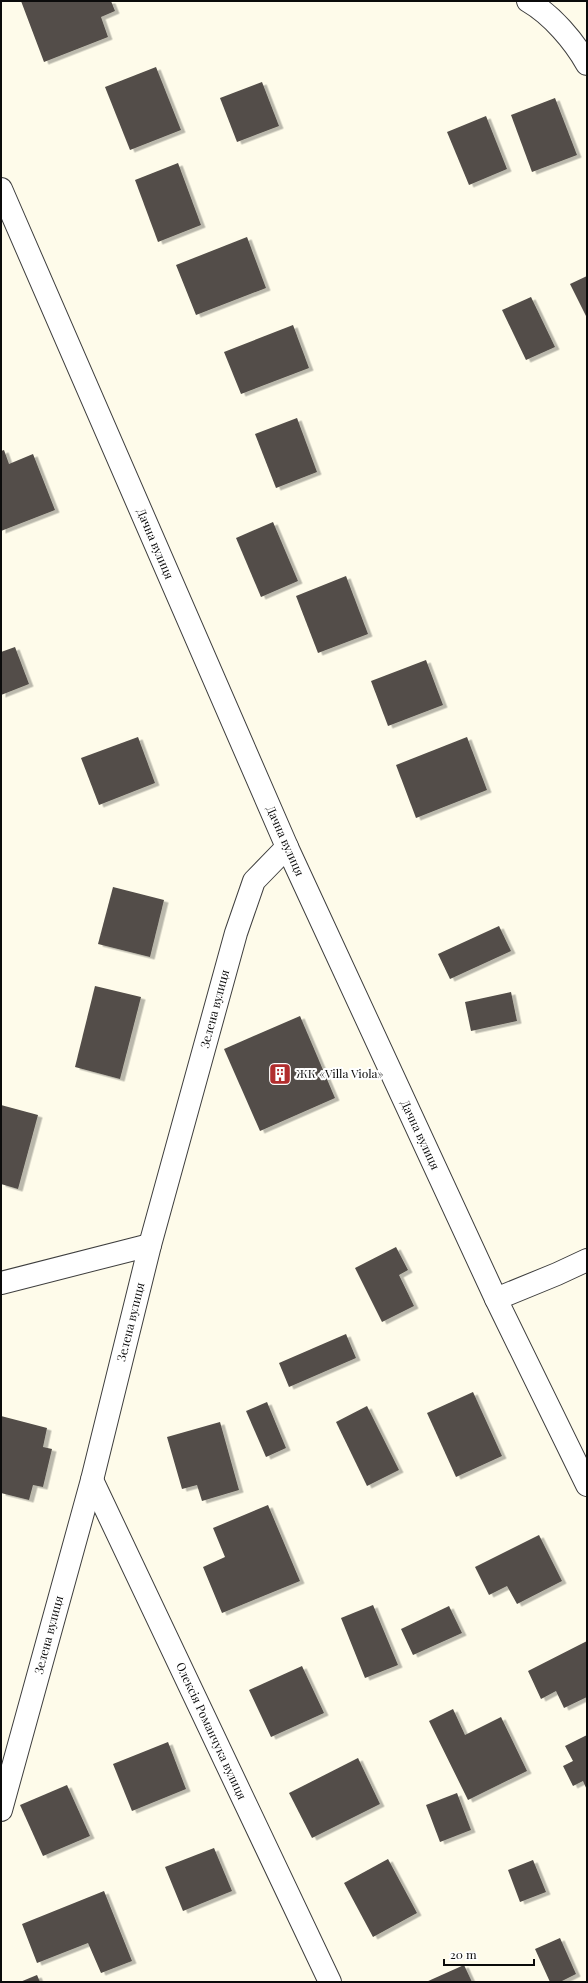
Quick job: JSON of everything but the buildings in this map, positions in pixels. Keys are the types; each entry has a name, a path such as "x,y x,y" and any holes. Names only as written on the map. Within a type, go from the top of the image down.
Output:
{"street":[{"path":"528,1 540,8 578,48 587,64"},
{"name":"Дачна вулиця","path":"1,188 287,847 496,1298 587,1485"},
{"name":"Зелена вулиця","path":"1,1810 92,1480 150,1245 236,933 254,881 287,847"},
{"path":"1,1283 150,1245"},
{"path":"496,1298 557,1274 587,1260"},
{"name":"Олексія Романчука вулиця","path":"92,1480 330,1982"}],"place":[{"name":"ЖК «Villa Viola»","path":"280,1074"}]}
